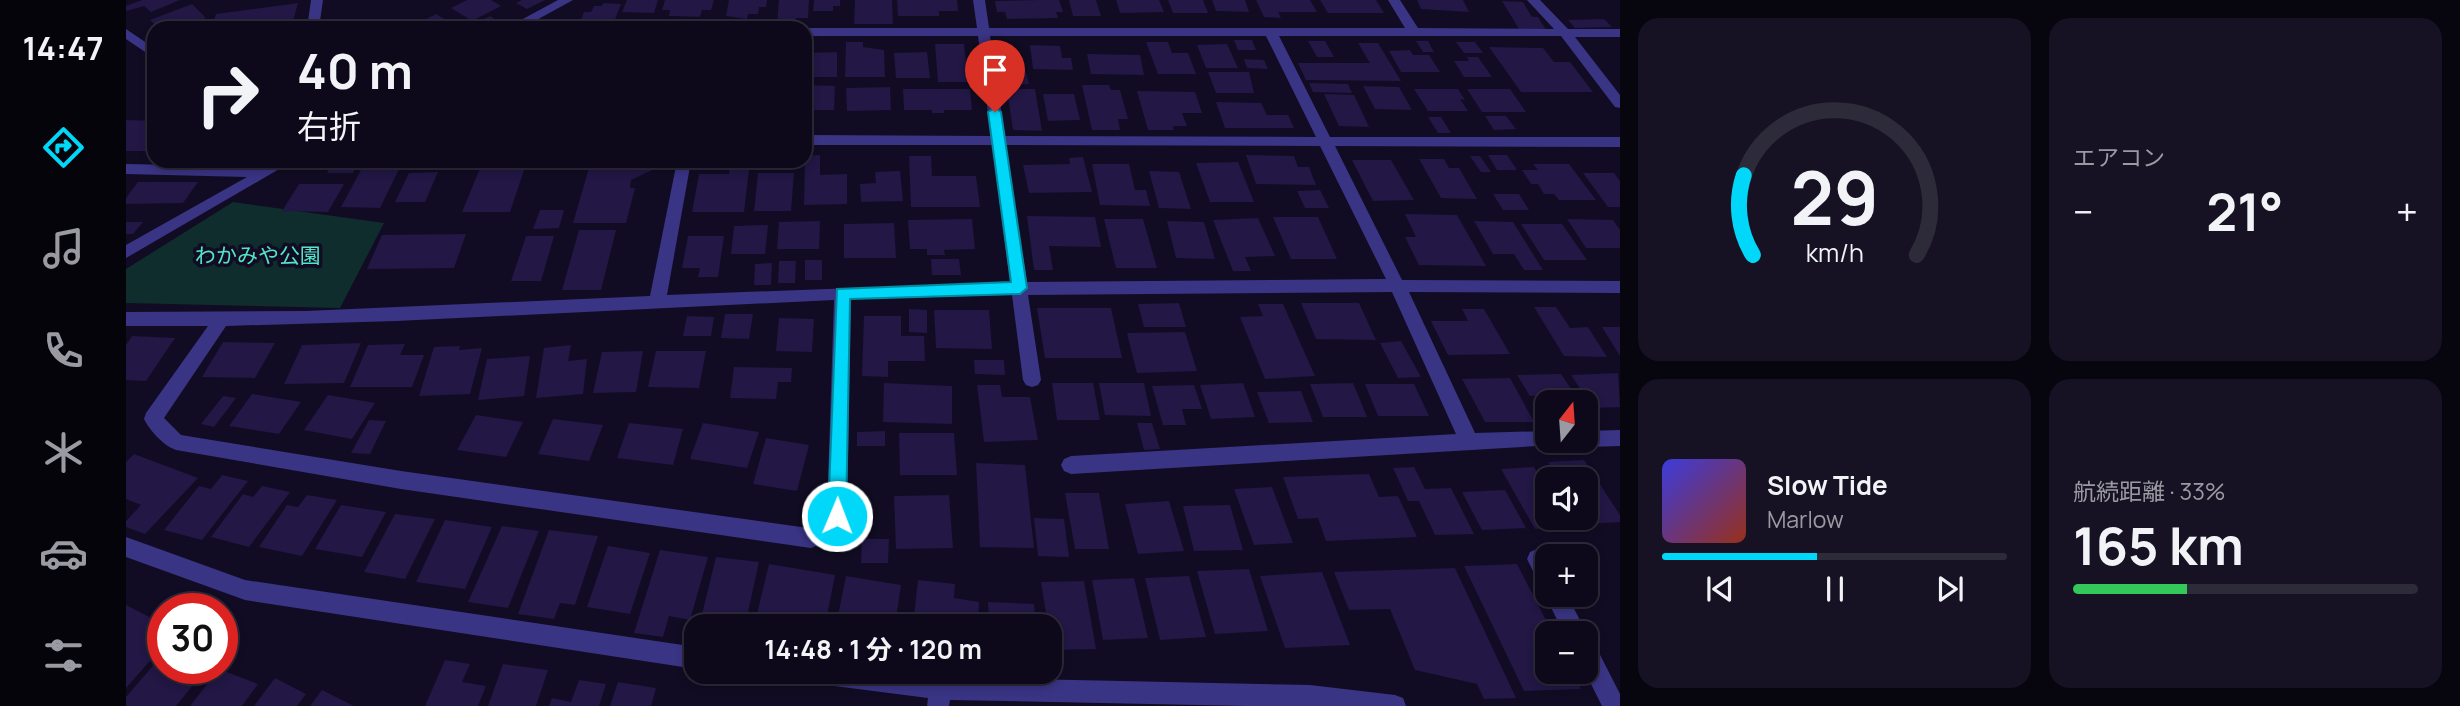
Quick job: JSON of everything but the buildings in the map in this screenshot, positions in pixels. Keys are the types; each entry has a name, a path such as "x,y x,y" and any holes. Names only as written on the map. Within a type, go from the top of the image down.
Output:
{"street":[{"path":"314,21 317,0"},
{"path":"526,21 567,0"},
{"path":"979,0 1032,380"},
{"path":"1394,0 1414,32"},
{"path":"1533,0 1567,35 1620,104"},
{"path":"812,32 983,30 1567,35 1620,33"},
{"path":"1270,31 1397,285 1469,441"},
{"path":"126,33 147,49"},
{"path":"812,140 1620,142"},
{"path":"126,251 274,168"},
{"path":"657,302 683,168"},
{"path":"126,169 267,172"},
{"path":"126,319 221,320 1020,288 1166,285 1620,287"},
{"path":"221,320 153,419 176,442 401,480 811,538 837,516 843,293"},
{"path":"1598,439 1620,438"},
{"path":"1071,465 1535,439"},
{"path":"126,547 245,590 684,656"},
{"path":"1598,675 1614,706"},
{"path":"872,684 939,697 1310,696 1395,706"}],"green space":[{"name":"わかみや公園","path":"233,202 384,223 340,308 126,303 126,269"}],"route":[{"path":"837,516 843,293 1020,288 995,112"}]}
